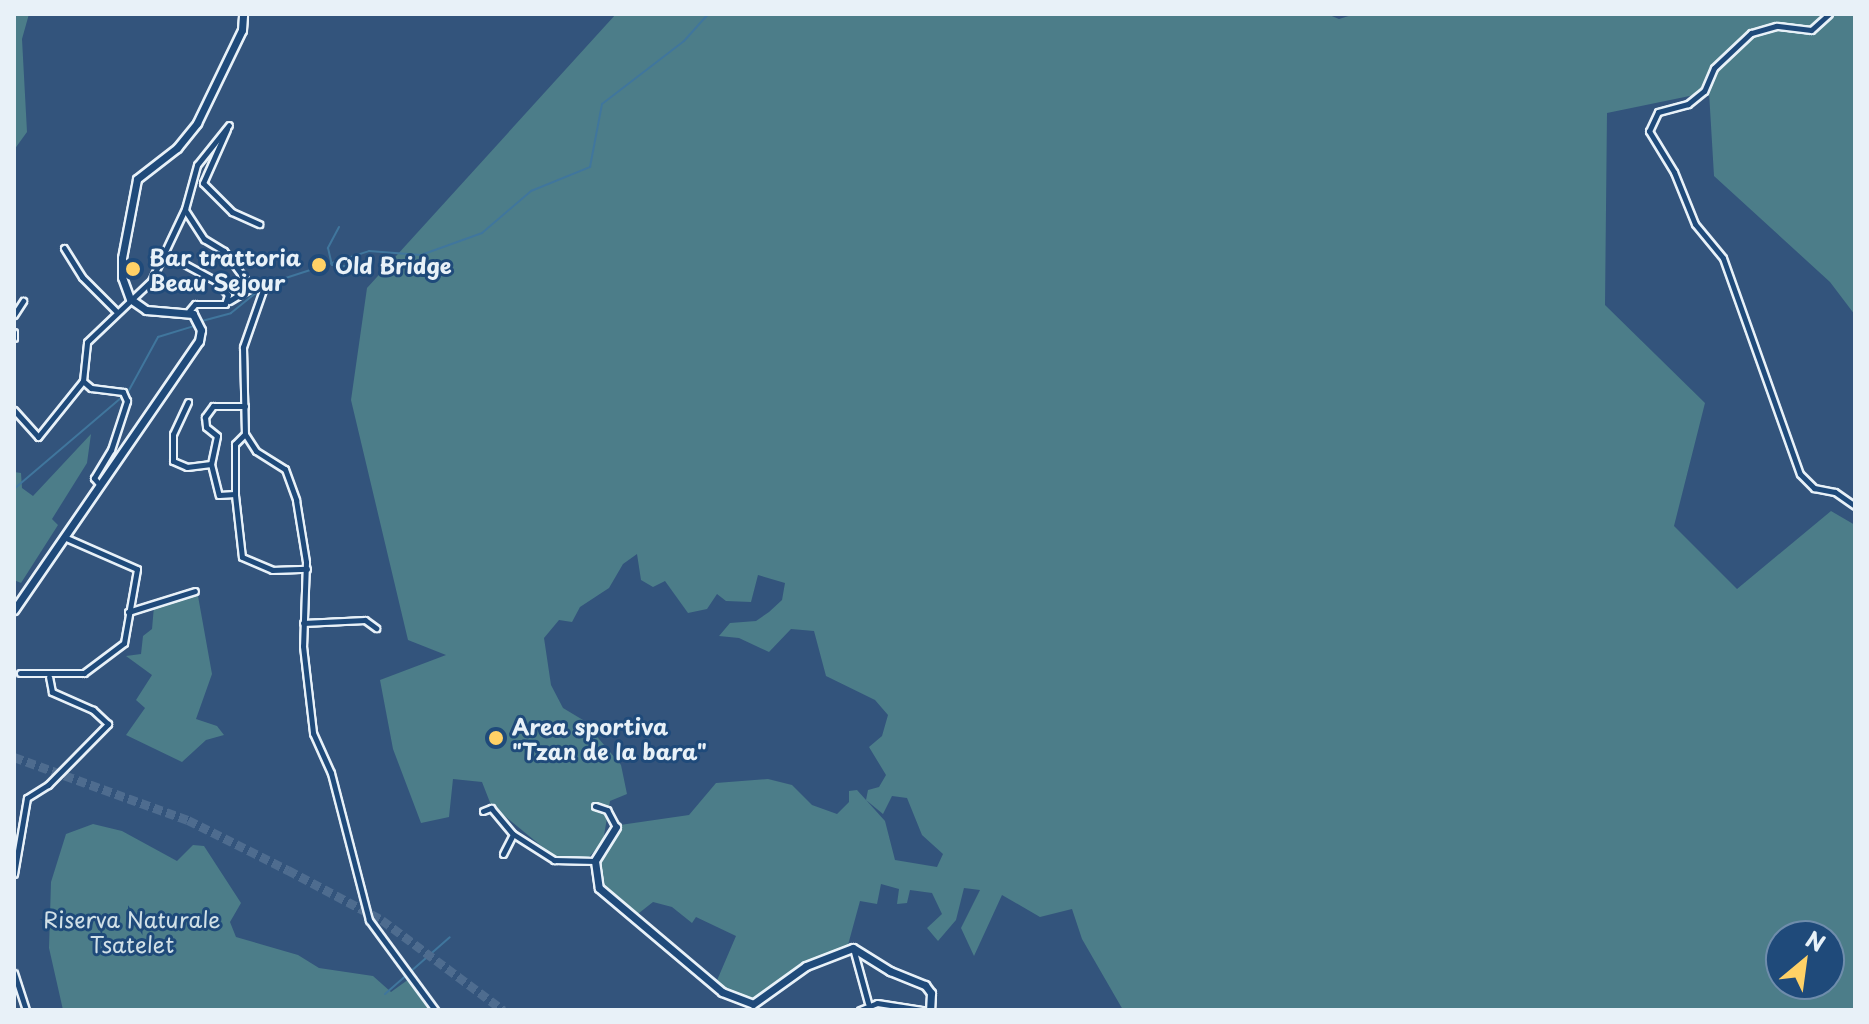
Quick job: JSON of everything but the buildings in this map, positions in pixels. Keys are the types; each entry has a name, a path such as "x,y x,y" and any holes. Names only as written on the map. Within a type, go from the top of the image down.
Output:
{"main road":[{"path":"14,610 199,341 200,324 189,311 146,310 130,299 121,268 134,186 142,172 177,148 197,123 242,30 243,14"},
{"path":"616,827 595,861 593,880 605,896 722,992 755,1007 806,966 853,948 890,971 925,985 931,993 930,1010"}],"street":[{"path":"1829,14 1811,30 1776,26 1751,33 1714,68 1704,91 1688,104 1658,112 1649,131 1674,172 1695,224 1723,258 1800,474 1814,488 1835,492 1855,506"},
{"path":"14,410 38,437 83,381 87,342 116,311 151,281 185,209 199,160 229,125 212,153 203,183 232,212 259,224"},
{"path":"185,209 204,239 224,251 250,287"},
{"path":"64,248 82,277 116,311"},
{"path":"166,254 216,281 229,301"},
{"path":"189,311 195,304 229,301 259,284 265,291 244,339 245,434 252,448 288,475 307,572 303,623 313,733 331,773 369,920 435,1010"},
{"path":"14,315 23,301"},
{"path":"83,381 91,388 125,396 111,450 94,478 99,484"},
{"path":"188,402 173,434 173,461 187,467 211,464"},
{"path":"235,494 228,497 215,490 211,464 217,436 206,427 205,417 213,406 245,406"},
{"path":"245,434 235,444 235,494 242,557 272,570 307,572"},
{"path":"20,673 49,677 84,673 121,650 137,569 64,537"},
{"path":"128,612 195,591"},
{"path":"303,623 365,620 376,628"},
{"path":"14,874 27,798 48,785 108,724 93,710 52,692 49,677"},
{"path":"595,806 607,810 616,827"},
{"path":"483,811 491,808 513,834 554,860 595,861"},
{"path":"503,854 513,834"},
{"path":"853,948 868,1003"},
{"path":"14,973 26,1010"},
{"path":"860,1010 868,1003 902,1003 923,1010"}],"green space":[{"path":"14,14 29,14 22,39 27,132 14,150"},
{"path":"616,14 1327,14 1339,19 1355,14 1855,14 1855,315 1830,282 1714,176 1709,92 1607,113 1605,305 1705,403 1674,526 1737,589 1831,511 1855,525 1855,1010 1123,1010 1082,939 1072,909 1040,917 1002,895 974,956 961,928 980,890 964,888 956,920 938,941 927,928 942,914 932,893 910,890 907,903 897,904 899,889 881,884 877,904 860,901 848,945 797,968 749,1002 715,985 736,936 696,917 692,923 672,907 653,902 634,917 601,888 598,861 620,825 689,815 716,783 768,779 792,785 812,805 837,814 849,802 849,791 857,790 866,800 868,790 879,787 886,775 869,747 882,736 888,715 875,700 826,676 814,631 791,629 769,652 739,638 719,636 730,623 756,621 769,612 782,600 785,583 758,575 751,602 726,601 717,594 707,609 688,613 665,581 653,587 641,580 637,554 623,564 609,588 580,607 572,622 559,620 544,638 551,685 563,708 583,720 621,765 627,794 610,801 603,841 589,857 556,858 491,805 482,782 453,779 449,817 421,823 393,749 380,680 446,655 408,640 351,400 367,288","holes":["892,796 907,798 922,835 943,854 937,867 895,860 885,821 866,800 883,814"]},
{"path":"91,434 87,463 52,519 58,525 21,583 14,580 14,472 21,473 22,488 33,496"},
{"path":"192,593 198,596 212,674 196,719 217,726 224,735 206,740 182,762 126,735 145,708 136,700 152,675 126,656 141,654 143,636 152,629 154,606"},
{"name":"Riserva Naturale Tsatelet","path":"93,824 122,831 177,861 193,845 204,846 241,903 230,922 236,937 298,955 319,968 373,976 391,992 409,979 431,1010 63,1010 49,948 51,882 66,834"}],"waterway":[{"path":"267,284 369,251 421,255 482,233 531,191 590,167 602,104 684,41 708,14"},
{"path":"339,227 328,248 332,265 355,267"},
{"path":"202,321 231,313 259,290"},
{"path":"14,489 128,392 158,337 195,326"},
{"path":"385,994 450,937"}],"tunnel":[{"path":"14,757 188,820 288,870 382,920 503,1010"}],"place":[{"name":"Old Bridge","path":"319,265"},
{"name":"Bar trattoria Beau Sejour","path":"133,269"},
{"name":"Area sportiva \"Tzan de la bara\"","path":"496,738"}]}
